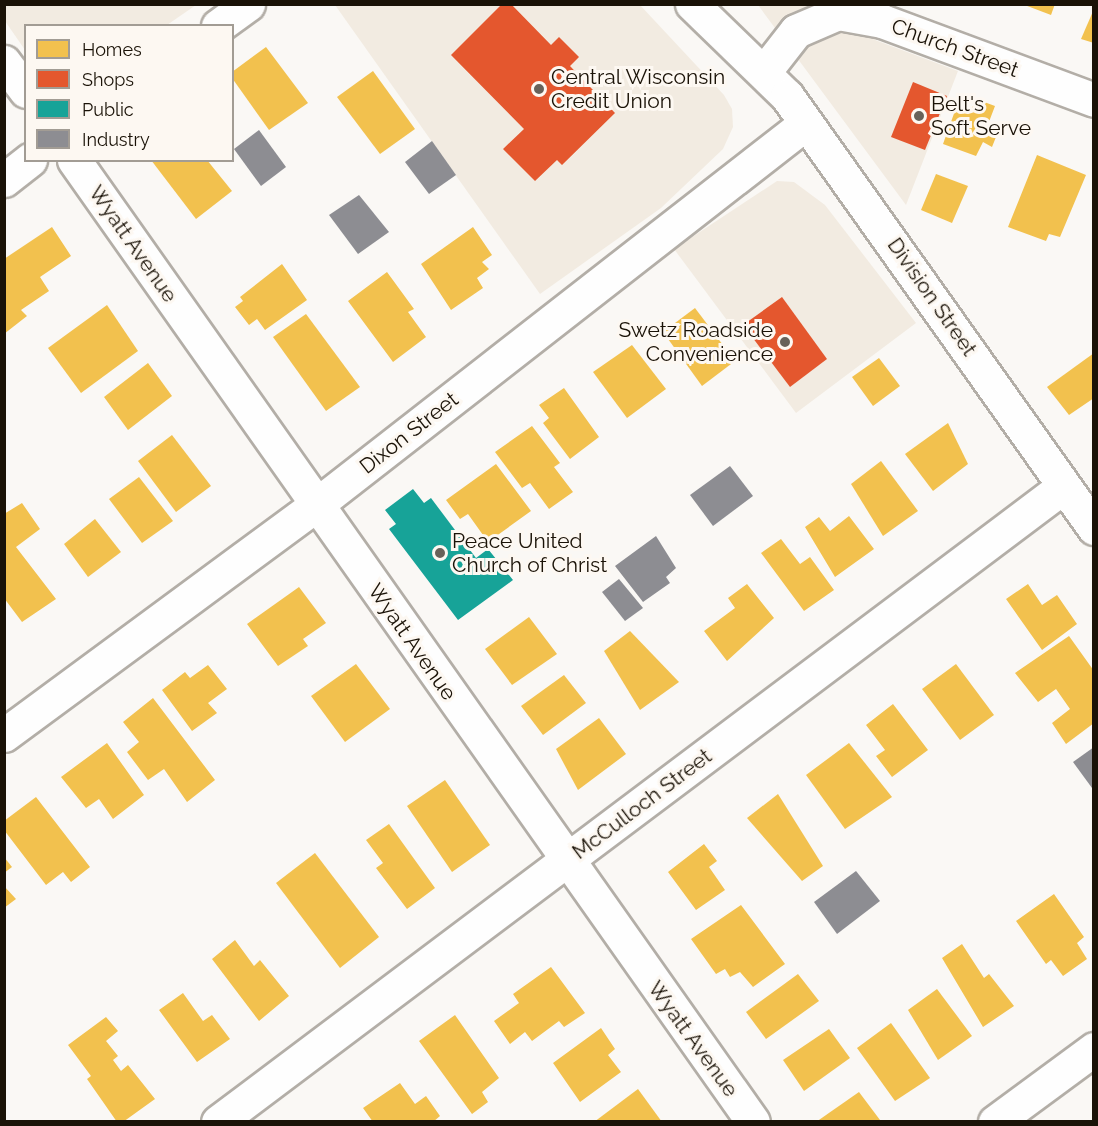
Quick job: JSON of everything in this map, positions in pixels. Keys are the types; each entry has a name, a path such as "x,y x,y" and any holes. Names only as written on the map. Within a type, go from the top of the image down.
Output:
{"street":[{"path":"221,24 248,4"},
{"path":"692,4 764,72"},
{"path":"714,4 764,72"},
{"name":"Church Street","path":"764,72 796,31 847,14 961,49 1094,100"},
{"path":"4,62 24,88"},
{"name":"Division Street","path":"764,72 806,123 1094,528"},
{"name":"Dixon Street","path":"4,735 316,505 806,123"},
{"path":"4,180 27,162"},
{"name":"Wyatt Avenue","path":"75,162 566,861 753,1122"},
{"name":"McCulloch Street","path":"218,1122 1064,486"},
{"path":"995,1122 1094,1049"}],"shaded area":[{"path":"5,4 196,5 168,24 24,24 24,49 5,21"},
{"path":"335,5 640,5 724,95 732,109 733,127 723,149 661,208 540,294"},
{"path":"758,5 888,5 875,40 958,71 906,205"},
{"path":"777,181 794,182 825,205 916,323 796,413 674,249"}],"building: Homes":[{"path":"1022,4 1055,4 1051,15"},
{"path":"1094,9 1094,43 1081,39"},
{"path":"266,47 308,103 269,130 234,81 234,71"},
{"path":"373,71 415,129 380,154 337,97"},
{"path":"976,99 995,106 987,127 998,132 992,147 983,142 976,156 943,144 956,108 970,113"},
{"path":"1037,155 1086,175 1060,237 1049,234 1046,241 1008,227"},
{"path":"153,162 209,162 232,191 196,219"},
{"path":"936,174 968,186 952,223 921,210"},
{"path":"52,227 71,256 40,277 49,291 21,310 27,316 4,334 4,259"},
{"path":"473,227 492,255 482,262 489,269 477,278 483,288 451,310 421,264"},
{"path":"282,264 307,300 265,330 257,319 249,325 235,307 243,301 240,297"},
{"path":"387,272 414,309 408,312 426,337 393,362 348,301"},
{"path":"107,305 138,351 81,393 48,348"},
{"path":"695,308 735,361 702,386 663,332"},
{"path":"306,314 360,387 326,411 273,337"},
{"path":"632,345 666,389 627,418 593,372"},
{"path":"1094,353 1094,398 1069,415 1047,387"},
{"path":"879,358 900,386 873,406 852,377"},
{"path":"148,363 172,396 128,430 104,397"},
{"path":"564,388 599,437 570,459 543,423 549,418 539,405"},
{"path":"948,423 968,464 933,491 905,454"},
{"path":"532,426 560,463 554,467 573,492 549,509 530,483 522,488 495,452"},
{"path":"172,435 211,486 176,512 138,461"},
{"path":"881,461 918,511 883,536 851,484"},
{"path":"496,464 531,511 488,542 468,514 460,519 446,500"},
{"path":"139,477 173,521 142,543 109,499"},
{"path":"22,503 40,529 16,547 56,599 22,622 4,598 4,514"},
{"path":"849,516 874,549 835,577 805,527 819,517 830,531"},
{"path":"95,519 121,552 88,577 64,544"},
{"path":"781,539 800,564 810,557 834,590 804,611 761,553"},
{"path":"747,584 774,618 727,661 704,631 735,608 728,598"},
{"path":"1028,584 1042,605 1057,595 1077,624 1042,650 1006,599"},
{"path":"299,587 326,623 303,639 308,646 278,666 247,624"},
{"path":"529,617 557,654 512,685 485,649"},
{"path":"630,631 679,682 640,710 604,651"},
{"path":"1069,636 1094,671 1094,723 1066,744 1052,723 1070,709 1056,689 1038,702 1015,673"},
{"path":"356,664 390,709 345,742 311,696"},
{"path":"956,664 994,715 960,740 922,689"},
{"path":"208,665 227,689 208,703 217,713 192,731 162,690 185,672 190,678"},
{"path":"564,675 586,703 543,735 521,706"},
{"path":"153,698 215,780 187,802 164,769 148,780 127,752 139,742 123,722"},
{"path":"893,704 928,750 892,777 876,756 885,750 866,725"},
{"path":"599,718 626,754 578,790 556,749"},
{"path":"107,743 144,795 113,819 99,799 86,808 61,777"},
{"path":"849,743 892,797 845,829 806,775"},
{"path":"445,780 490,845 452,872 407,806"},
{"path":"778,794 823,866 802,881 747,818"},
{"path":"36,797 90,867 71,882 63,872 46,885 4,830 4,821"},
{"path":"389,824 435,888 407,909 376,868 383,863 366,840"},
{"path":"704,844 717,861 709,867 725,890 696,910 668,872"},
{"path":"315,853 379,937 340,968 276,883"},
{"path":"4,857 12,867 4,873"},
{"path":"4,886 16,899 4,908"},
{"path":"1054,894 1084,937 1077,943 1087,959 1063,976 1051,960 1046,964 1016,921"},
{"path":"741,905 785,964 753,987 740,972 730,977 725,969 716,974 691,939"},
{"path":"235,940 254,966 260,960 289,996 259,1021 212,959"},
{"path":"962,944 984,978 989,974 1014,1006 983,1027 942,958"},
{"path":"551,967 585,1013 564,1027 559,1021 532,1041 525,1032 510,1044 494,1021 519,1003 513,994"},
{"path":"798,974 819,1001 766,1039 746,1012"},
{"path":"937,989 972,1036 938,1060 908,1010"},
{"path":"183,993 203,1021 212,1015 230,1039 197,1062 159,1010"},
{"path":"455,1015 499,1078 482,1092 488,1102 472,1114 419,1041"},
{"path":"106,1017 118,1031 106,1041 118,1056 113,1060 121,1071 128,1065 155,1099 123,1122 117,1122 87,1079 91,1076 68,1045"},
{"path":"891,1023 930,1078 895,1101 857,1048"},
{"path":"601,1028 615,1049 608,1055 621,1072 580,1102 553,1063"},
{"path":"829,1029 850,1058 804,1091 783,1060"},
{"path":"400,1083 415,1104 426,1096 440,1116 433,1122 373,1122 363,1108"},
{"path":"638,1089 662,1122 594,1122"},
{"path":"859,1092 880,1120 816,1122"}],"building: Shops":[{"name":"Central Wisconsin Credit Union","path":"502,4 511,4 551,45 559,37 579,57 570,66 615,113 562,165 557,160 535,181 503,149 524,129 451,55"},
{"name":"Belt's Soft Serve","path":"913,82 947,96 925,150 891,137"},
{"name":"Swetz Roadside Convenience","path":"782,297 827,359 790,387 743,325"}],"building: Public":[{"name":"Peace United Church of Christ","path":"413,489 424,503 431,498 476,558 488,549 513,580 458,620 389,529 396,524 385,510"}],"building: Industry":[{"path":"259,130 286,167 261,186 234,149"},
{"path":"432,141 456,175 429,194 405,162"},
{"path":"359,195 389,232 358,254 329,215"},
{"path":"730,466 753,496 713,526 690,495"},
{"path":"656,536 676,568 666,577 670,583 643,602 615,566"},
{"path":"619,579 643,608 625,621 602,592"},
{"path":"1094,747 1094,787 1092,788 1073,762"},
{"path":"856,871 880,901 837,934 814,902"}],"place":[{"name":"Central Wisconsin Credit Union","path":"539,89"},
{"name":"Belt's Soft Serve","path":"919,116"},
{"name":"Swetz Roadside Convenience","path":"785,342"},
{"name":"Peace United Church of Christ","path":"440,553"}]}
